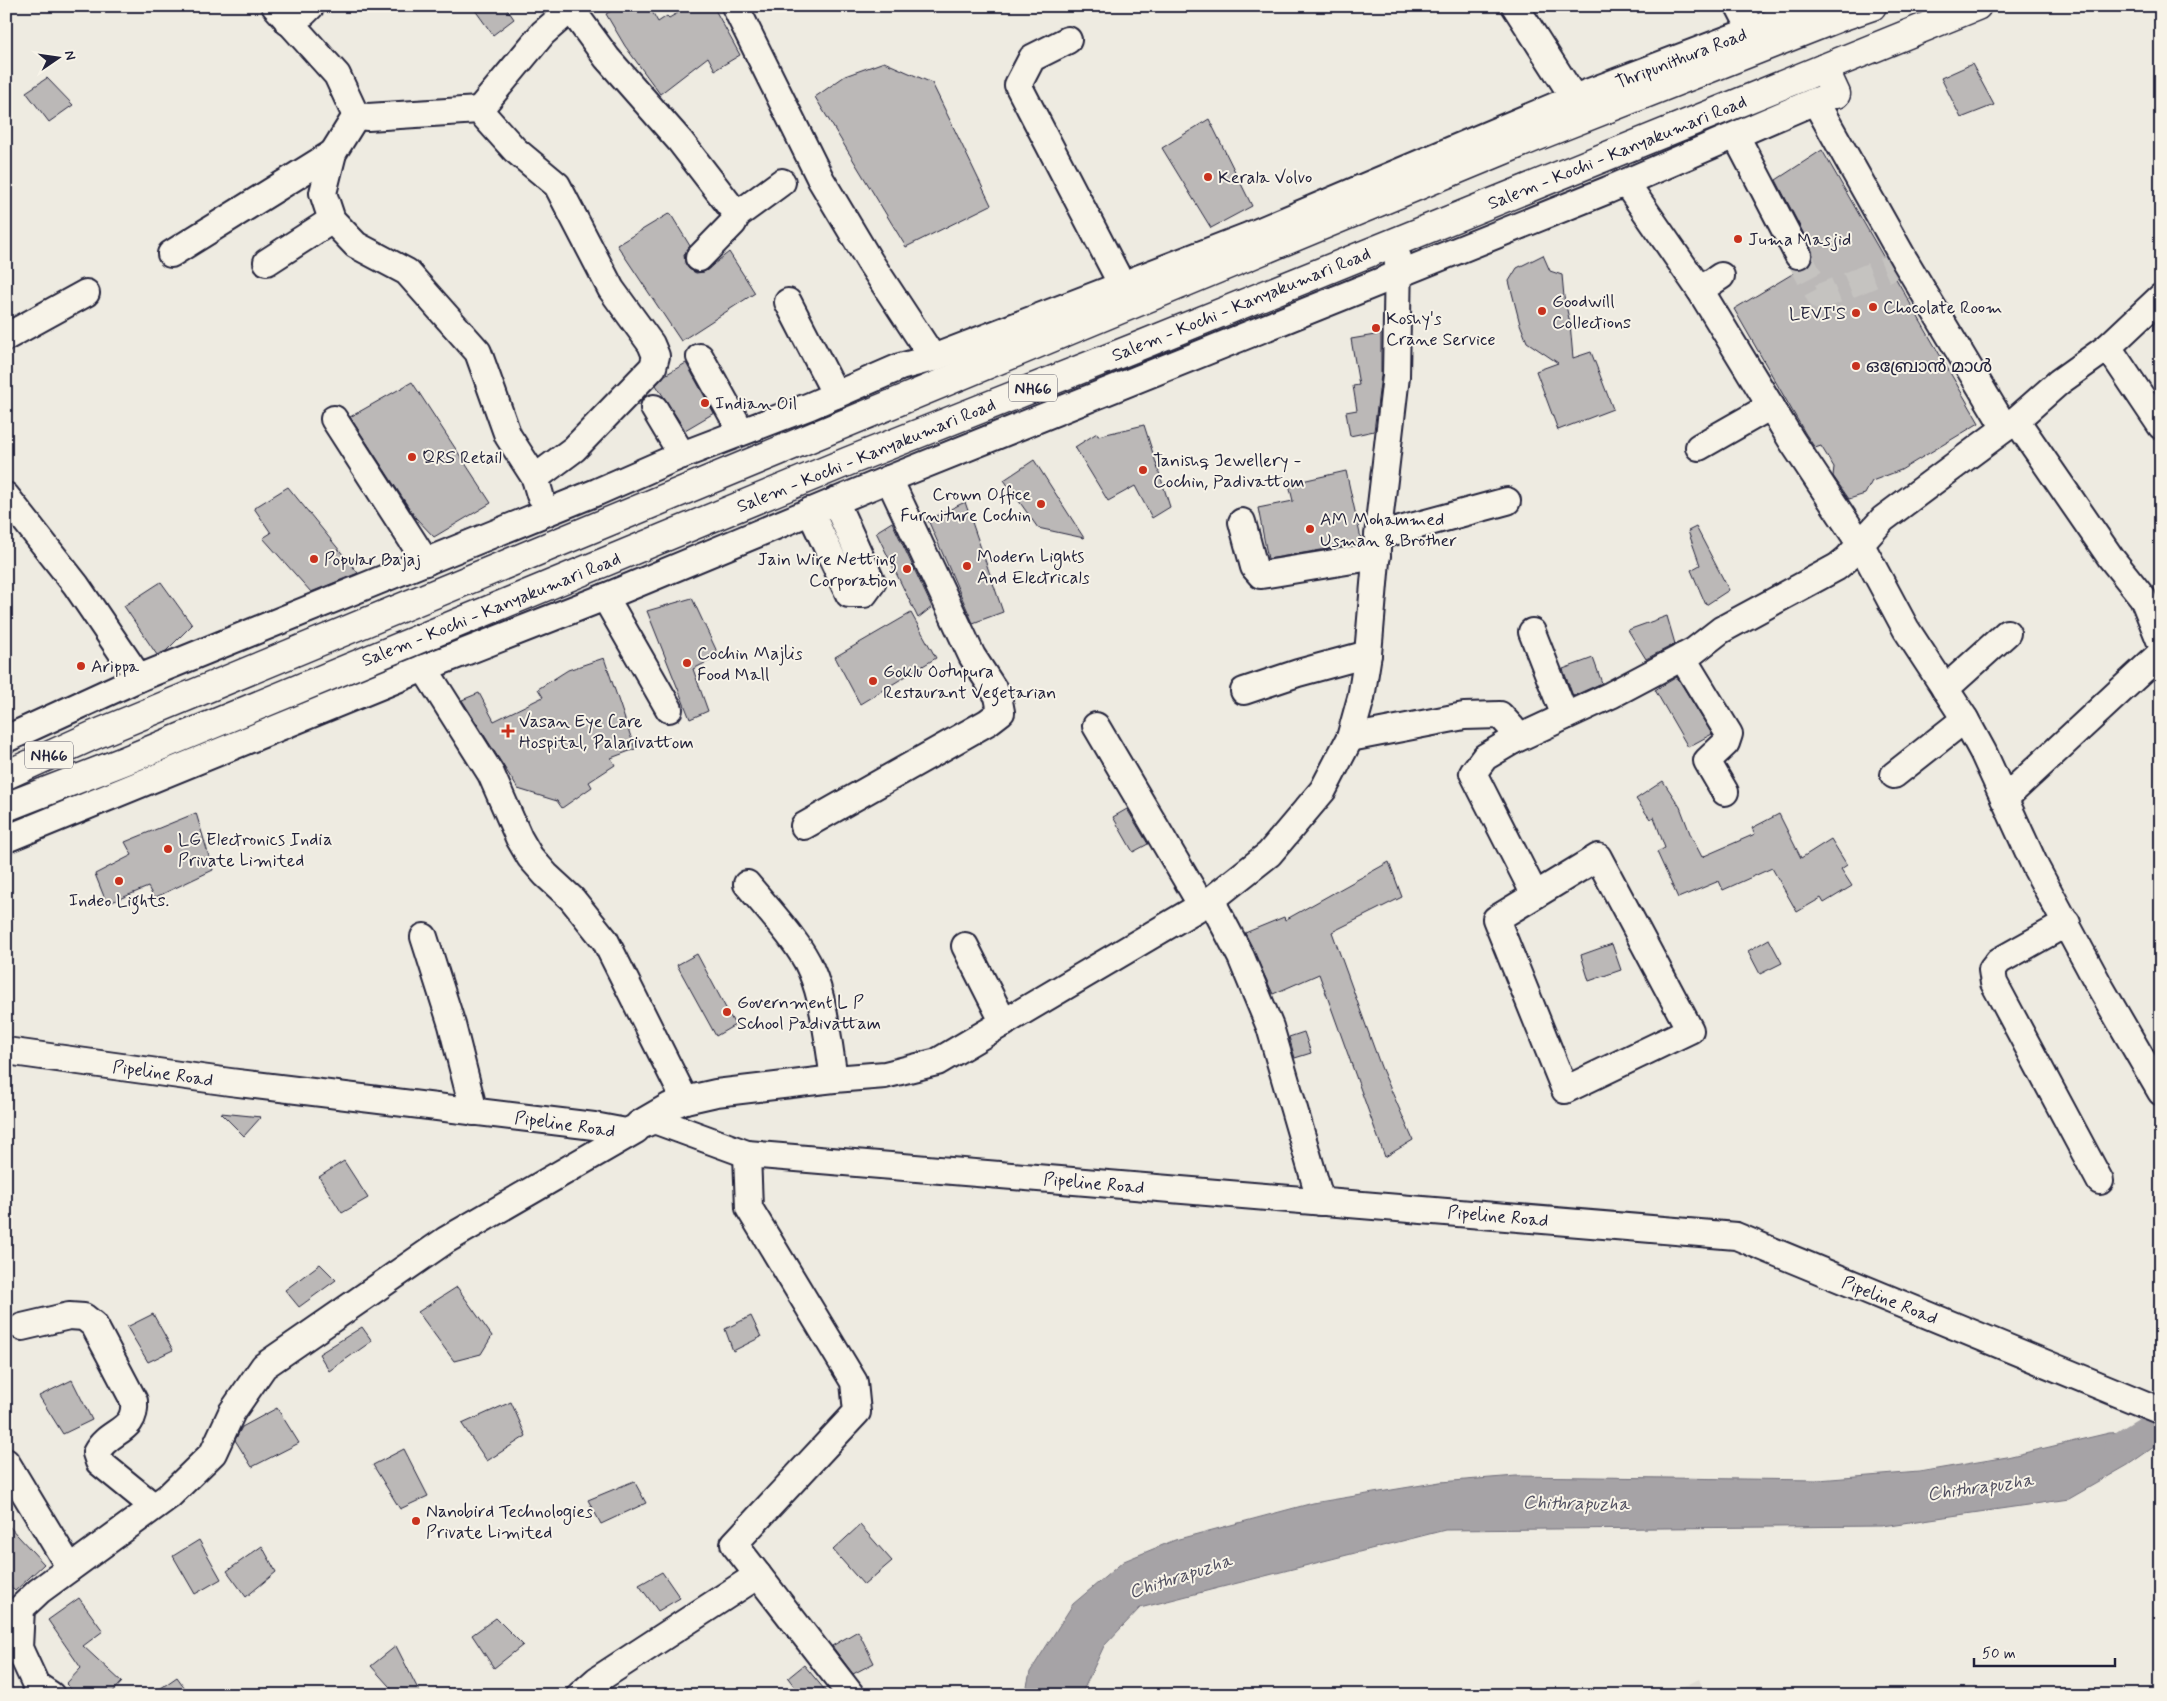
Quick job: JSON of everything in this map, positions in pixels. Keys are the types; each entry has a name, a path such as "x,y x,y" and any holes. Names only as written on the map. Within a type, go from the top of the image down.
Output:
{"highway":[{"name":"Salem - Kochi - Kanyakumari Road","path":"6,775 92,736 718,477 1124,297 1524,142 1670,73 1872,6"},
{"name":"Salem - Kochi - Kanyakumari Road","path":"6,807 912,436 1139,346 1977,6"},
{"path":"1824,68 1825,97"},
{"path":"1124,297 1139,346"}],"street":[{"path":"282,14 304,13 311,6"},
{"path":"735,6 821,180 870,262 933,358"},
{"path":"1515,6 1574,98"},
{"path":"1739,6 1752,31"},
{"name":"Thripunithura Road","path":"69,710 139,678 544,514 740,431 836,395 900,367 1124,297 1246,237 1574,98 1670,73 1752,31 1815,6"},
{"path":"356,116 368,117 479,110 543,33 573,8 606,58 680,141 737,215"},
{"path":"282,14 337,75 356,116"},
{"path":"1068,40 1032,58 1018,84 1124,297"},
{"path":"6,838 424,668 605,597 923,465 1626,182 1825,97 1900,264 2010,424 2143,598 2161,643"},
{"path":"479,110 515,150 557,185 612,289 651,344 656,356 653,367 574,449 535,478"},
{"path":"356,116 333,153 323,193 332,220 356,245 408,272 478,352 508,436 535,478 544,514"},
{"path":"1736,136 1798,254"},
{"path":"171,254 333,153"},
{"path":"699,258 733,223 737,215 782,182"},
{"path":"1626,182 1700,290 1771,406 1861,545 1906,629 1965,719 1983,752 2036,868 2099,985 2161,1092"},
{"path":"267,262 332,220"},
{"path":"626,1132 670,1106 685,1100 716,1093 834,1078 885,1075 937,1062 1207,903 1269,854 1323,790 1350,738 1361,698 1368,654 1396,376 1398,241"},
{"path":"1700,290 1721,276"},
{"path":"6,337 86,292"},
{"path":"1536,895 1473,773 1485,757 1512,741 1611,695 1694,651 1721,630 1837,568 1861,545 1883,519 2010,424 2059,382 2108,347 2161,296"},
{"path":"788,302 836,395"},
{"path":"2108,347 2161,426"},
{"path":"700,356 740,431"},
{"path":"1699,447 1771,406"},
{"path":"654,408 718,477"},
{"path":"334,419 426,562"},
{"path":"912,436 923,465"},
{"path":"804,826 988,722 1001,712 998,696 972,656 889,479"},
{"path":"6,496 76,585 139,678"},
{"path":"810,511 850,594 864,594 872,583 835,501"},
{"path":"1242,522 1254,567 1261,575 1378,546 1507,501"},
{"path":"605,597 669,709"},
{"path":"1532,632 1566,716"},
{"path":"1945,689 2007,633"},
{"path":"2004,799 2161,653"},
{"path":"1244,691 1298,673 1368,654"},
{"path":"1682,656 1729,734 1726,743 1707,760 1725,792"},
{"path":"424,668 491,774 519,838 530,857 572,899 605,940 685,1100"},
{"path":"6,739 69,710 92,736"},
{"path":"1350,738 1464,716 1500,715 1512,728 1512,741"},
{"path":"1894,775 1965,719"},
{"path":"1096,726 1241,957 1270,1027 1321,1202"},
{"path":"90,774 102,800"},
{"path":"1598,856 1690,1030 1565,1090 1496,919 1536,895 1598,856"},
{"path":"747,884 792,940 811,969 823,1012 834,1078"},
{"path":"2066,923 1998,961 1992,970 1994,983 2100,1181"},
{"path":"424,937 452,1025 474,1112"},
{"path":"965,946 1004,1023"},
{"name":"Pipeline Road","path":"6,1051 220,1081 626,1132 654,1120 747,1154 1736,1236 2161,1412"},
{"path":"36,1691 19,1648 13,1599 70,1568 169,1496 213,1453 232,1412 264,1366 446,1240 654,1120"},
{"path":"747,1154 749,1208 854,1382 858,1412 734,1544 851,1695"},
{"path":"22,1327 69,1316 84,1317 94,1325 134,1401 135,1412 131,1422 100,1444 96,1453 98,1462 154,1506"},
{"path":"6,1462 70,1568"},
{"path":"580,1695 597,1680 758,1575"}],"shaded area":[{"path":"1699,1679 1705,1695 1668,1695"}],"water":[{"path":"2161,1430 2161,1442 2128,1465 2069,1499 1882,1526 1445,1530 1140,1608 1104,1646 1081,1695 1025,1695 1030,1672 1073,1604 1124,1561 1175,1540 1313,1503 1440,1482 1516,1476 1818,1480 1919,1472 2007,1457 2109,1433"}],"building":[{"path":"472,6 505,6 514,19 493,35"},
{"path":"619,6 649,6 658,22 690,6 713,6 740,55 715,70 708,57 660,94 625,46 606,14"},
{"path":"884,62 932,83 991,205 906,247 815,97 845,76"},
{"path":"1972,64 1994,105 1961,118 1941,78"},
{"path":"47,78 73,105 49,122 26,92"},
{"name":"Kerala Volvo","path":"1209,119 1252,206 1211,228 1162,148"},
{"name":"ഒബ്രോൻ മാൾ","path":"1822,150 1979,423 1901,470 1872,481 1865,494 1849,499 1833,476 1834,467 1821,446 1815,448 1805,433 1734,309 1811,263 1813,255 1811,248 1776,180"},
{"path":"670,213 690,246 684,255 685,263 689,269 696,273 704,272 729,252 755,293 681,341 617,245"},
{"path":"1543,255 1550,271 1562,275 1564,297 1570,323 1573,358 1591,352 1613,409 1558,430 1536,371 1558,363 1527,342 1520,324 1509,281 1517,268"},
{"path":"1381,334 1381,375 1374,431 1350,436 1346,412 1357,410 1353,386 1359,385 1351,339"},
{"path":"686,363 714,413 685,430 656,385 665,375"},
{"name":"QRS Retail","path":"412,382 491,503 434,537 415,517 350,417"},
{"path":"1144,425 1170,507 1152,518 1135,486 1108,501 1075,447 1097,433 1098,436"},
{"name":"Crown Office Furniture Cochin","path":"1034,460 1084,538 1038,528 1004,480"},
{"name":"AM Mohammed Usman & Brother","path":"1346,471 1362,543 1268,559 1258,508 1293,501 1289,484"},
{"name":"Popular Bajaj","path":"288,487 358,573 311,592 263,538 271,533 254,508"},
{"name":"Modern Lights And Electricals","path":"965,502 1003,612 973,623 928,520"},
{"name":"Jain Wire Netting Corporation","path":"892,522 932,607 918,618 876,532"},
{"path":"1696,527 1729,590 1706,605 1691,570 1700,565 1688,531"},
{"path":"161,582 192,625 166,651 157,655 124,606"},
{"name":"Cochin Majlis Food Mall","path":"692,598 719,656 693,669 708,711 690,719 647,611"},
{"name":"Goklu Ootupura Restaurant Vegetarian","path":"911,613 936,658 860,704 835,657"},
{"path":"1667,616 1675,644 1646,659 1628,630"},
{"path":"604,658 635,749 611,758 615,765 589,782 592,787 562,808 557,801 518,789 462,700 479,693 494,721 543,697 538,689 568,670"},
{"path":"1593,658 1602,683 1573,696 1563,669"},
{"path":"1677,677 1712,734 1688,747 1655,690"},
{"path":"1663,781 1680,807 1691,836 1702,857 1755,834 1752,828 1779,814 1801,858 1831,839 1847,865 1841,869 1852,886 1824,903 1821,898 1797,912 1772,868 1723,890 1719,881 1678,898 1657,852 1665,848 1654,817 1650,819 1636,799"},
{"path":"1127,809 1148,844 1133,852 1113,817"},
{"name":"LG Electronics India Private Limited","path":"196,813 213,870 154,898 148,887 107,904 95,874 132,855 125,842"},
{"path":"1389,862 1402,897 1332,932 1381,1067 1413,1140 1385,1157 1319,974 1273,994 1245,933 1284,917 1285,920"},
{"path":"1769,939 1782,963 1760,974 1748,951"},
{"path":"1612,944 1621,970 1589,981 1581,955"},
{"path":"697,954 735,1025 716,1036 677,965"},
{"path":"1304,1032 1311,1053 1295,1058 1289,1037"},
{"path":"221,1113 261,1117 244,1136"},
{"path":"344,1161 368,1198 342,1213 319,1177"},
{"path":"320,1264 336,1280 299,1307 285,1290"},
{"path":"457,1287 492,1336 481,1354 454,1361 418,1312"},
{"path":"153,1314 173,1350 148,1362 127,1327"},
{"path":"751,1316 761,1337 733,1351 725,1329"},
{"path":"362,1327 372,1341 329,1371 319,1354"},
{"path":"72,1380 92,1420 63,1434 39,1396"},
{"path":"511,1402 526,1436 487,1461 462,1424"},
{"path":"277,1408 299,1443 252,1467 235,1440 242,1427"},
{"path":"404,1449 428,1496 400,1509 373,1465"},
{"path":"634,1481 646,1503 601,1524 588,1500"},
{"path":"6,1523 44,1564 15,1591 6,1581"},
{"path":"860,1525 892,1561 864,1585 833,1550"},
{"path":"199,1540 221,1579 195,1594 173,1556"},
{"path":"262,1546 276,1572 246,1597 227,1571"},
{"path":"662,1572 680,1598 658,1611 639,1585"},
{"path":"79,1598 103,1631 83,1646 122,1682 110,1695 77,1695 66,1684 81,1668 48,1620"},
{"path":"496,1618 523,1645 494,1668 472,1635"},
{"path":"858,1631 874,1663 853,1674 832,1646"},
{"path":"396,1646 421,1695 397,1695 371,1666"},
{"path":"804,1665 829,1695 801,1695 788,1678"},
{"path":"177,1677 190,1695 151,1695"}],"waterway":[{"name":"Chithrapuzha","path":"2114,1445 2161,1416"}],"tunnel":[{"path":"1798,255 1820,297 1894,266"}],"place":[{"name":"Kerala Volvo","path":"1208,177"},
{"name":"Juma Masjid","path":"1738,239"},
{"name":"Chocolate Room","path":"1873,307"},
{"name":"Goodwill Collections","path":"1542,311"},
{"name":"LEVI'S","path":"1856,313"},
{"name":"Koshy's Crane Service","path":"1376,328"},
{"name":"ഒബ്രോൻ മാൾ","path":"1856,366"},
{"name":"Indian Oil","path":"705,403"},
{"name":"QRS Retail","path":"412,457"},
{"name":"Tanishq Jewellery - Cochin, Padivattom","path":"1143,470"},
{"name":"Crown Office Furniture Cochin","path":"1041,504"},
{"name":"AM Mohammed Usman & Brother","path":"1310,529"},
{"name":"Popular Bajaj","path":"314,559"},
{"name":"Modern Lights And Electricals","path":"967,566"},
{"name":"Jain Wire Netting Corporation","path":"907,569"},
{"name":"Cochin Majlis Food Mall","path":"687,663"},
{"name":"Arippa","path":"81,666"},
{"name":"Goklu Ootupura Restaurant Vegetarian","path":"873,681"},
{"name":"Vasan Eye Care Hospital, Palarivattom","path":"508,731"},
{"name":"LG Electronics India Private Limited","path":"168,849"},
{"name":"Indeo Lights.","path":"119,881"},
{"name":"Government L P School Padivattam","path":"727,1012"},
{"name":"Nanobird Technologies Private Limited","path":"416,1521"}]}
